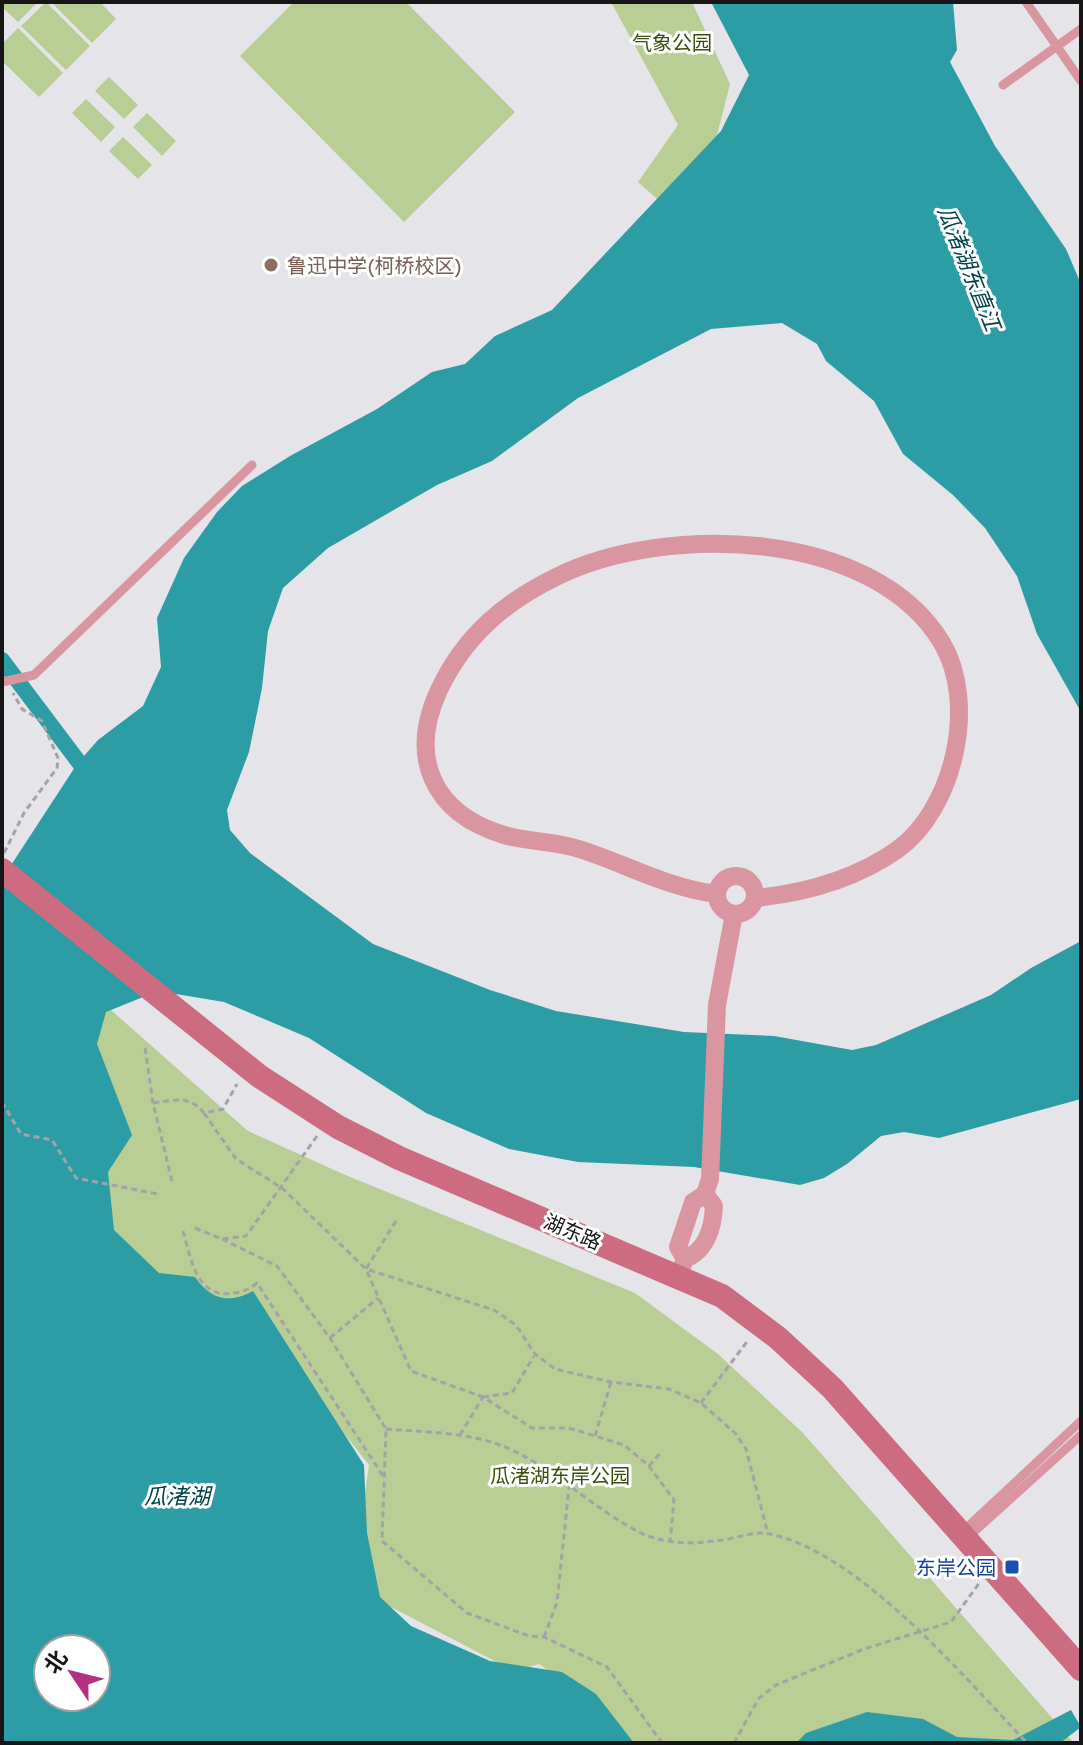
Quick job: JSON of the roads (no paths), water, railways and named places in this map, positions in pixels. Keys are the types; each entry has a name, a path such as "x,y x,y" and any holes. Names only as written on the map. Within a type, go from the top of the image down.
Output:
{"street":[{"path":"716,894 678,886 575,848 506,835 469,819 442,795 427,770 424,754 427,726 449,668 487,619 557,576 616,555 679,543 761,544 810,555 864,575 911,607 942,643 957,683 961,718 955,757 946,781 923,822 900,848 857,873 804,893 755,898"},
{"name":"湖东路","path":"2,870 246,1067 328,1120 399,1158 682,1267 722,1296 761,1325 832,1388 1081,1669"},
{"path":"737,876 753,885 755,898 749,909 734,914 720,907 716,894 721,883 737,876"},
{"path":"682,1267 678,1247 693,1202 708,1186 717,1005 734,914"}],"lane":[{"path":"1026,2 1081,81"},
{"path":"1003,85 1055,44 1081,29"},
{"path":"4,682 34,675 252,465"},
{"path":"963,1536 1081,1421"},
{"path":"963,1536 1081,1435"}],"water":[{"path":"711,2 953,2 957,50 950,62 995,146 1066,249 1081,284 1081,712 1037,634 1017,576 985,528 953,495 903,454 874,401 826,361 817,344 782,323 711,329 578,398 492,461 437,485 328,548 283,588 268,631 262,688 249,752 227,810 230,830 250,853 373,944 490,990 556,1011 684,1032 774,1036 852,1050 876,1045 991,995 1031,968 1081,941 1081,1099 939,1138 904,1132 881,1136 824,1178 800,1185 694,1167 578,1162 509,1149 426,1113 309,1038 224,1002 158,991 106,1012 97,1044 132,1135 108,1172 114,1230 159,1273 195,1277 207,1291 221,1298 236,1298 253,1291 364,1465 367,1533 380,1597 411,1626 490,1661 562,1672 596,1694 634,1743 2,1743 2,879 77,764 98,740 143,706 161,667 157,618 184,558 217,512 242,486 290,456 377,409 432,372 465,364 495,336 552,310 721,131 749,75"},
{"path":"1071,1710 1081,1727 1060,1743 796,1743 806,1733 867,1712 923,1719 957,1737 1013,1740"}],"waterway":[{"path":"2,660 90,777"}],"place":[{"name":"鲁迅中学(柯桥校区)","path":"271,265"},
{"name":"东岸公园","path":"1012,1567"}],"park label":[{"name":"气象公园","path":"672,42"},
{"name":"瓜渚湖东岸公园","path":"560,1475"}],"water label":[{"name":"瓜渚湖东直江","path":"970,268"},
{"name":"瓜渚湖","path":"177,1495"}]}
